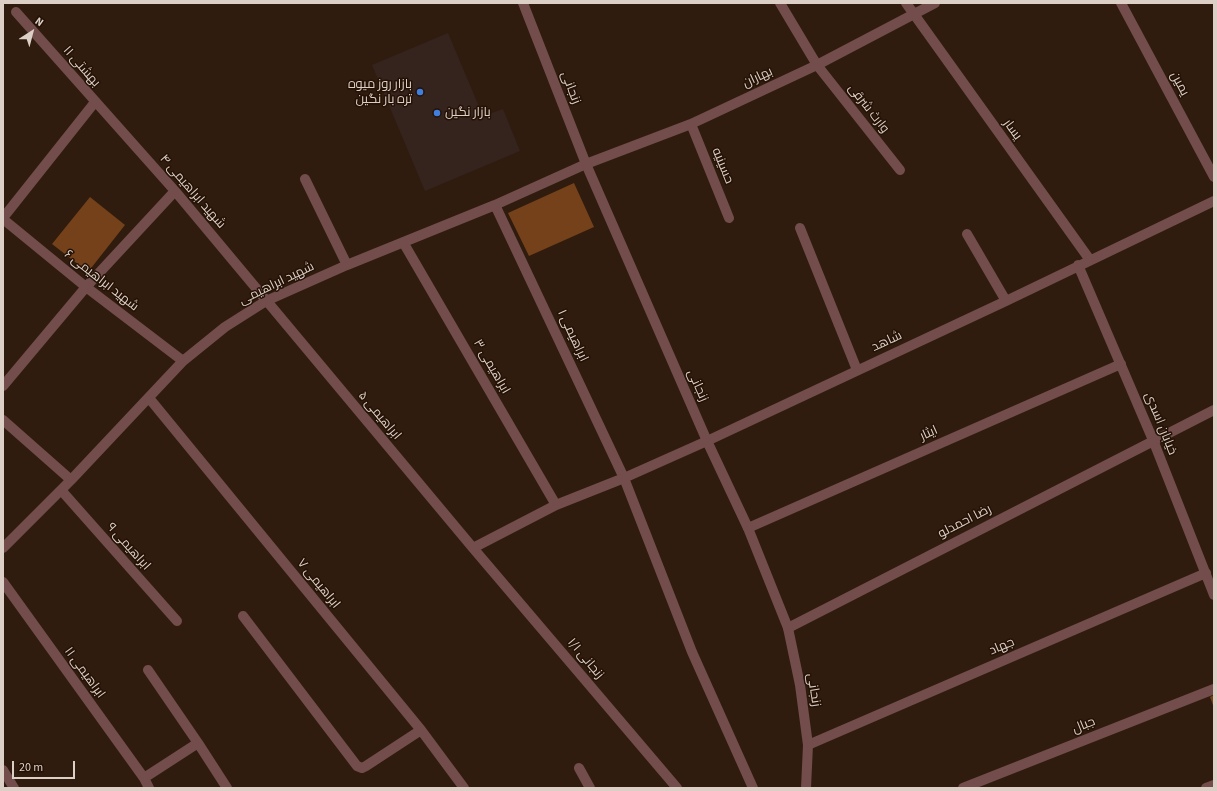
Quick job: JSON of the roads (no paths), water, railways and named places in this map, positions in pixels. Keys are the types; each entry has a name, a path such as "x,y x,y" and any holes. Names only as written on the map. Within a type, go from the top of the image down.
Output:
{"street":[{"name":"زنجانی","path":"523,3 586,164 707,441 748,528 788,628 800,685 808,745 806,788"},
{"name":"وارث شرقی","path":"780,3 817,65 900,170"},
{"name":"یسار","path":"906,3 913,15 1090,260"},
{"name":"بهاران","path":"586,164 691,124 817,65 935,3"},
{"name":"یمین","path":"1121,3 1214,177"},
{"name":"بهشتی ۱۱","path":"16,12 95,102"},
{"name":"شهید ابراهیمی ۴","path":"95,102 175,190 266,301"},
{"path":"3,219 95,102"},
{"name":"حسینیه","path":"691,124 729,218"},
{"name":"شهید ابراهیمی","path":"3,548 71,480 183,361 225,327 266,301 347,265 495,205 586,164"},
{"path":"305,179 347,265"},
{"path":"3,386 86,287 175,190"},
{"name":"شاهد","path":"473,548 556,505 624,478 707,441 1006,302 1214,201"},
{"name":"ابراهیمی ۱","path":"495,205 624,478 692,652 753,788"},
{"name":"شهید ابراهیمی ۶","path":"3,219 86,287 183,361"},
{"path":"800,228 857,370"},
{"path":"967,234 1006,302"},
{"name":"ابراهیمی ۳","path":"403,242 556,505"},
{"name":"خیابان اسدی","path":"1078,266 1153,440 1214,595"},
{"name":"ابراهیمی ۵","path":"266,301 473,548"},
{"name":"ایثار","path":"748,528 1121,364"},
{"name":"ابراهیمی ۷","path":"149,398 421,730 464,788"},
{"name":"رضا احمدلو","path":"788,628 1214,410"},
{"path":"3,420 71,480"},
{"name":"ابراهیمی ۹","path":"61,490 177,621"},
{"name":"زنجانی ۱/۱","path":"473,548 677,788"},
{"name":"جهاد","path":"808,745 1206,573"},
{"name":"ابراهیمی ۱۱","path":"3,582 144,778 149,788"},
{"path":"243,616 358,766 362,768 366,766 421,730"},
{"path":"148,670 227,788"},
{"name":"جبال","path":"963,788 1214,689"},
{"path":"144,778 198,744"},
{"path":"579,768 590,788"},
{"path":"3,770 14,788"},
{"path":"1206,788 1214,785"}],"place":[{"name":"بازار روز میوه تره بار نگین","path":"420,92"},
{"name":"بازار نگین","path":"437,113"}]}
